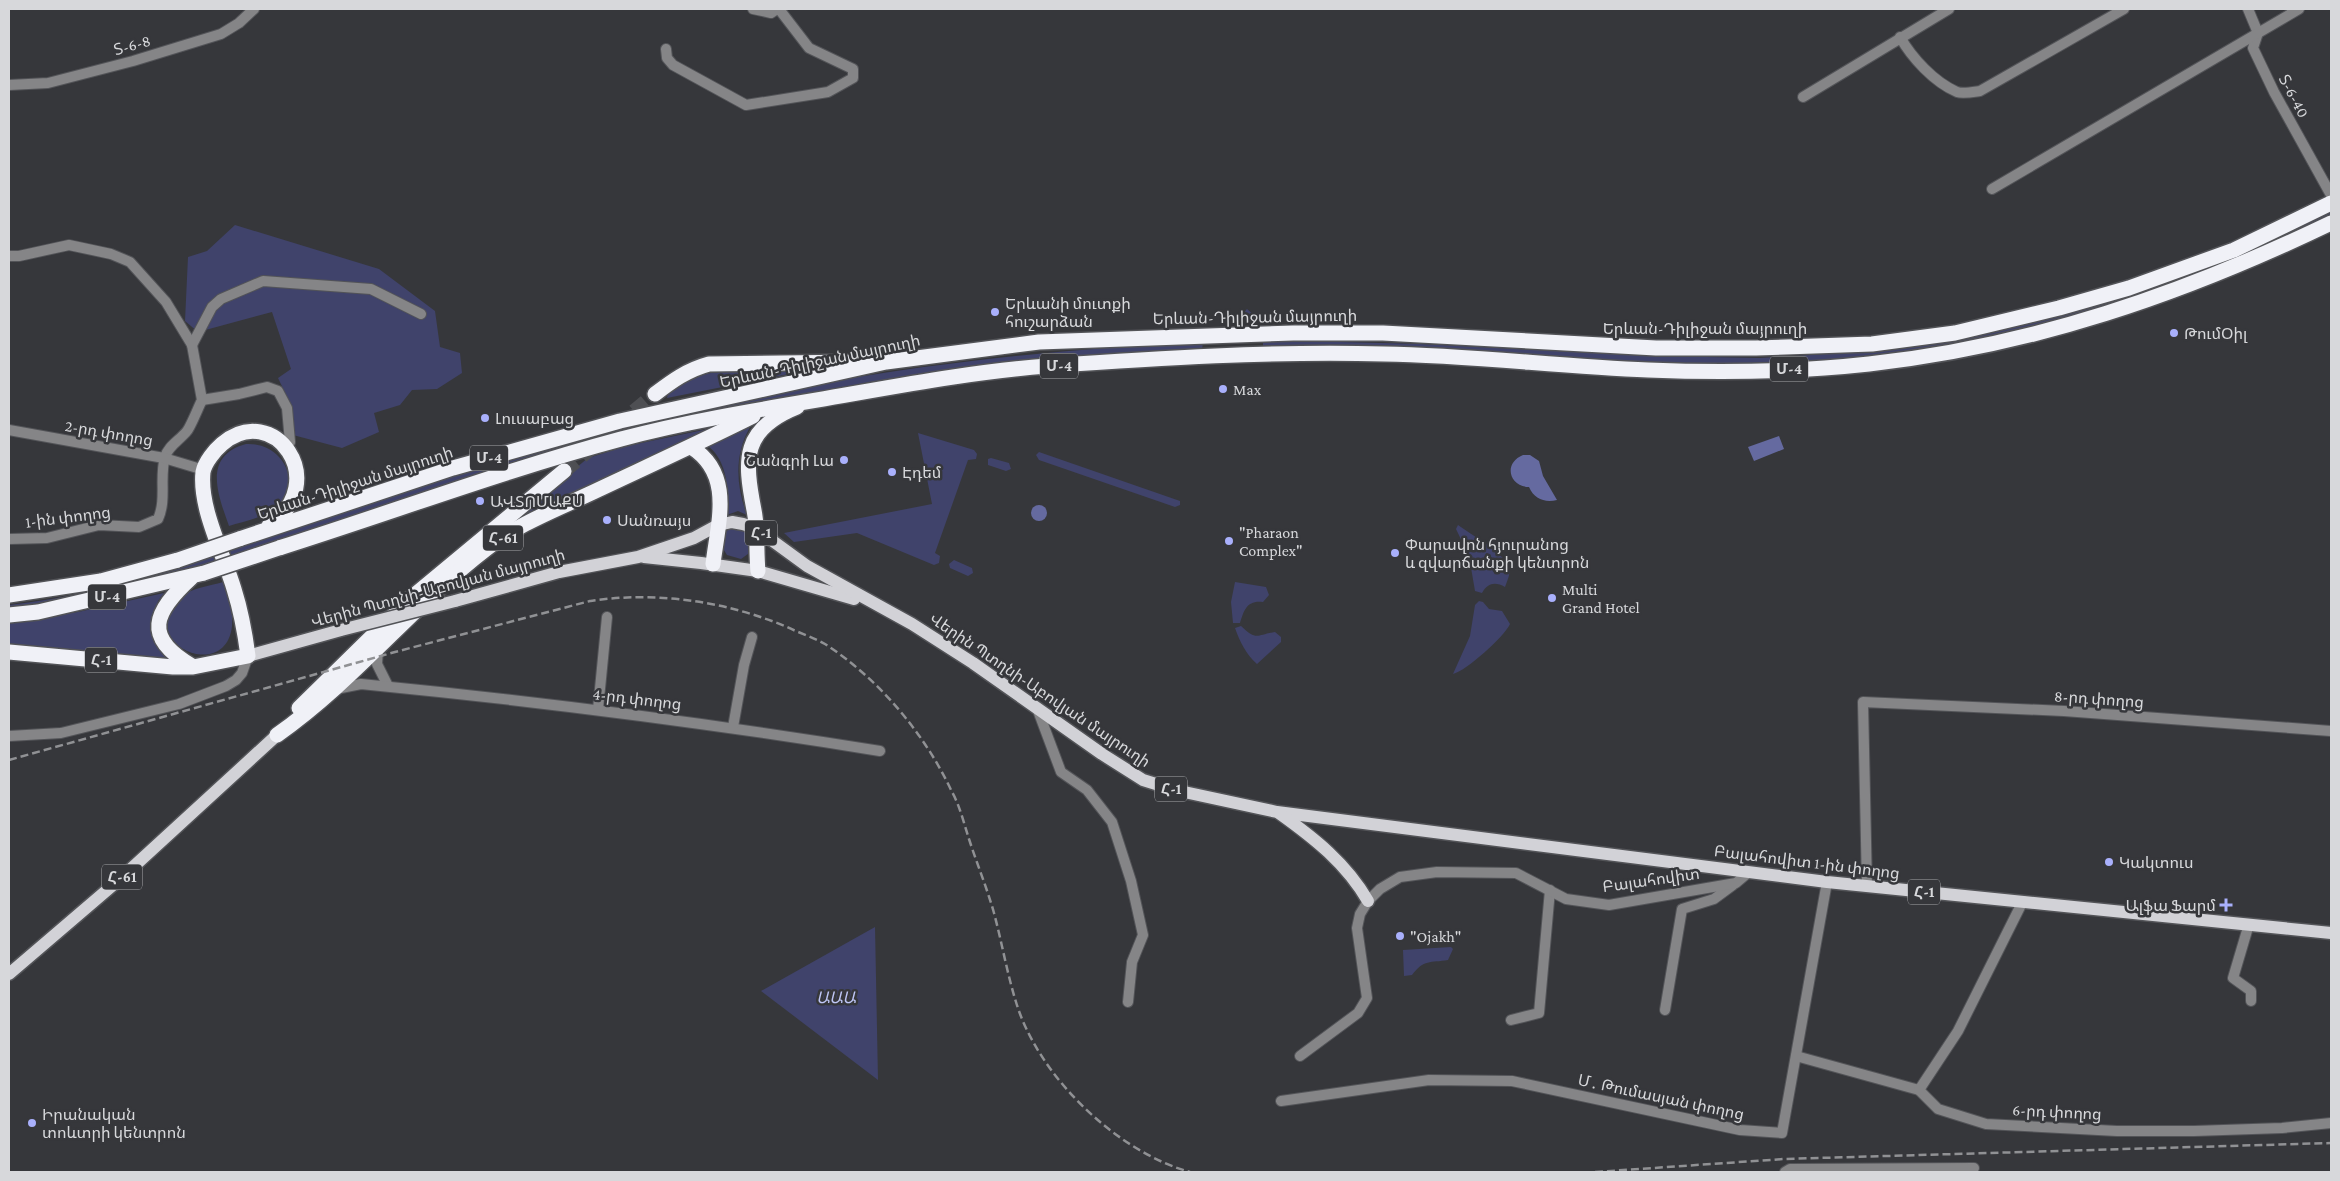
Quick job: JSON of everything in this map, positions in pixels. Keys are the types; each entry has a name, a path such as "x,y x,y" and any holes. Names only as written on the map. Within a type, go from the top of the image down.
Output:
{"highway":[{"name":"Երևան-Դիլիջան մայրուղի","path":"9,595 100,581 178,560 453,468 620,420 886,362 1039,342 1293,333 1383,333 1656,348 1756,348 1872,344 1980,327 2059,308 2129,288 2234,250 2331,204"},
{"name":"Մ-4","path":"9,615 38,612 198,576 456,488 622,439 772,407 819,400 896,384 1043,366 1294,354 1388,354 1651,371 1775,370 1869,364 1976,348 2018,339 2092,318 2202,280 2281,247 2331,223"},
{"path":"655,394 678,376 694,368 709,364 886,362"},
{"path":"758,571 755,528 748,483 750,446 765,426 794,408 819,400"},
{"name":"Հ-61","path":"277,734 336,689 436,592 487,548 560,508 772,407"},
{"path":"248,656 243,623 234,588 206,501 204,470 217,449 224,442 240,434 260,432 271,436 284,444 293,456 296,467 297,481 285,513 261,532"},
{"path":"691,447 706,459 717,476 720,498 713,564"},
{"name":"Հ-61","path":"277,734 295,712 411,598 564,471"},
{"path":"194,667 175,656 165,646 159,633 159,622 169,600 198,576"},
{"name":"Հ-1","path":"9,652 173,667 194,667 248,656"}],"main road":[{"name":"Վերին Պտղնի-Աբովյան մայրուղի","path":"248,656 559,572 638,557 694,538 718,525 732,522 755,528 807,566 912,624 966,658 1102,754 1143,780 1175,790 1277,812 1518,841"},
{"name":"Վերին Պտղնի-Աբովյան մայրուղի","path":"638,557 713,564 758,571 873,604"},
{"name":"Հ-61","path":"9,974 120,879 277,734"},
{"path":"1277,812 1319,842 1358,884 1368,901"},
{"name":"Բալահովիտ 1-ին փողոց","path":"1518,841 1867,887 2331,933"}],"street":[{"name":"Տ-6-8","path":"9,85 48,83 220,34 239,23 254,9"},
{"path":"666,49 667,58 673,65 746,105 828,92 853,78 853,70 809,48 778,9 770,13 753,9"},
{"path":"1803,96 1949,9"},
{"path":"1900,37 1909,52 1939,81 1958,92 1980,91 2124,9"},
{"name":"Տ-6-40","path":"2248,9 2253,17 2258,33 2253,48 2274,92 2331,195"},
{"path":"1992,189 2299,9"},
{"path":"9,256 19,256 69,245 111,254 130,262 166,302 192,345 202,400 194,414 189,430 168,450 164,458"},
{"path":"192,345 212,307 221,299 263,281 371,289 421,314"},
{"path":"202,400 267,387 278,391 287,408 290,442 284,444"},
{"name":"2-րդ փողոց","path":"9,430 164,458 204,470"},
{"name":"1-ին փողոց","path":"9,539 47,538 99,525 139,527 158,518 163,502 161,478 164,458"},
{"path":"598,709 607,616"},
{"path":"733,727 744,665 752,637"},
{"path":"378,649 377,664 388,686"},
{"path":"9,736 62,732 179,704 226,686 236,680 242,673 248,656"},
{"name":"4-րդ փողոց","path":"336,689 361,684 388,686 598,709 733,727 880,751"},
{"name":"8-րդ փողոց","path":"1867,887 1863,702 2064,711 2331,731"},
{"path":"1037,708 1061,772 1087,790 1112,822 1131,881 1143,935 1132,962 1128,1002"},
{"name":"Բալահովիտ","path":"1300,1056 1358,1013 1367,998 1357,928 1360,914 1368,901 1380,889 1400,877 1437,872 1516,873 1566,898 1609,905 1736,883"},
{"path":"1665,1010 1682,909 1714,899 1749,872"},
{"name":"Մ․ Թումասյան փողոց","path":"1281,1101 1430,1080 1512,1081 1740,1130 1782,1134 1827,882"},
{"path":"1511,1020 1539,1013 1550,890"},
{"path":"1919,1090 1958,1031 2023,901"},
{"path":"2249,924 2233,978 2251,990 2251,1001"},
{"name":"6-րդ փողոց","path":"1796,1056 1919,1090 1938,1108 1986,1124 2117,1131 2194,1131 2282,1128 2331,1123"},
{"path":"1785,1172 1790,1169 1974,1168"}],"green space":[{"path":"2331,211 2331,218 2183,283 2021,331 1940,348 1851,359 1741,365 1668,364 1544,357 1263,348 1263,340 1421,344 1652,356 1760,358 1842,353 1941,341 2037,320"},
{"path":"235,225 379,269 435,311 440,347 460,353 462,373 437,389 412,390 400,405 374,413 379,432 342,448 293,435 292,407 278,378 291,369 272,312 198,332 185,321 188,257 207,251"},
{"path":"1247,309 1262,322 1236,321"},
{"path":"1203,342 1202,350 973,367 870,382 704,414 185,574 9,611 9,605 102,589 163,572 499,461 585,436 672,414 759,395 847,379 936,366 1114,347"},
{"path":"824,367 667,398 669,390 699,376 718,371"},
{"path":"727,425 492,537 588,458 627,446"},
{"path":"750,427 741,448 738,471 743,504 747,515 738,511 724,516 727,497 726,477 719,458 706,445"},
{"path":"918,433 974,450 977,454 976,459 968,460 935,553 940,556 939,563 934,565 857,533 794,542 784,533 932,504"},
{"path":"246,444 259,445 270,449 279,456 285,465 288,486 284,497 271,511 260,517 229,526 218,490 218,467 223,458 232,450"},
{"path":"1039,452 1180,501 1180,505 1175,507 1039,460 1036,455"},
{"path":"991,458 1009,463 1011,469 1006,471 988,465 988,459"},
{"path":"1458,525 1494,550 1506,562 1510,572 1505,587 1492,584 1482,593 1475,591 1469,556 1456,529"},
{"path":"734,526 750,530 752,551 741,559 727,555 722,547 725,532"},
{"path":"954,560 972,568 973,573 968,576 950,568 949,564"},
{"path":"223,582 232,615 232,626 226,643 215,652 201,654 187,651 175,642 168,630 169,615 184,595"},
{"path":"1235,582 1266,587 1269,595 1263,602 1250,604 1243,614 1240,623 1233,623 1231,602"},
{"path":"164,593 158,601 154,619 174,660 9,645 9,622 78,612"},
{"path":"1479,601 1483,602 1489,609 1502,611 1510,624 1484,653 1467,667 1453,674 1470,636 1475,605"},
{"path":"1241,626 1250,634 1257,636 1275,632 1281,637 1281,642 1257,664 1239,638 1235,628"},
{"name":"ԱԱԱ","path":"875,927 878,1080 761,991"},
{"path":"1451,947 1453,949 1448,960 1424,964 1412,975 1404,976 1403,950"}],"shaded area":[{"path":"1779,436 1784,449 1754,461 1748,447"},
{"path":"1523,455 1530,455 1539,461 1543,476 1557,500 1548,501 1540,499 1534,495 1529,487 1522,486 1513,479 1511,469 1513,463"},
{"path":"1039,505 1045,507 1047,513 1045,519 1039,521 1033,519 1031,513 1033,507"}],"tunnel":[{"path":"564,471 655,394"}],"railway":[{"path":"9,760 395,652 590,601 640,597 690,600 763,618 825,644 864,674 899,709 941,770 957,803 994,913 1016,1002 1027,1030 1042,1057 1061,1083 1109,1129 1135,1147 1162,1162 1190,1172"},
{"path":"1595,1172 1784,1159 2331,1143"}],"place":[{"name":"Երևանի մուտքի հուշարձան","path":"995,312"},
{"name":"ԹումՕիլ","path":"2174,333"},
{"name":"Max","path":"1223,389"},
{"name":"Լուսաբաց","path":"485,418"},
{"name":"Շանգրի Լա","path":"844,460"},
{"name":"Էդեմ","path":"892,472"},
{"name":"ԱՎՏՈՄԱՔՍ","path":"480,501"},
{"name":"Սանռայս","path":"607,520"},
{"name":"\"Pharaon Complex\"","path":"1229,541"},
{"name":"Փարավոն հյուրանոց և զվարճանքի կենտրոն","path":"1395,553"},
{"name":"Multi Grand Hotel","path":"1552,598"},
{"name":"Կակտուս","path":"2109,862"},
{"name":"Ալֆա Ֆարմ","path":"2226,905"},
{"name":"\"Ojakh\"","path":"1400,936"},
{"name":"Իրանական տոևտրի կենտրոն","path":"32,1123"}]}
